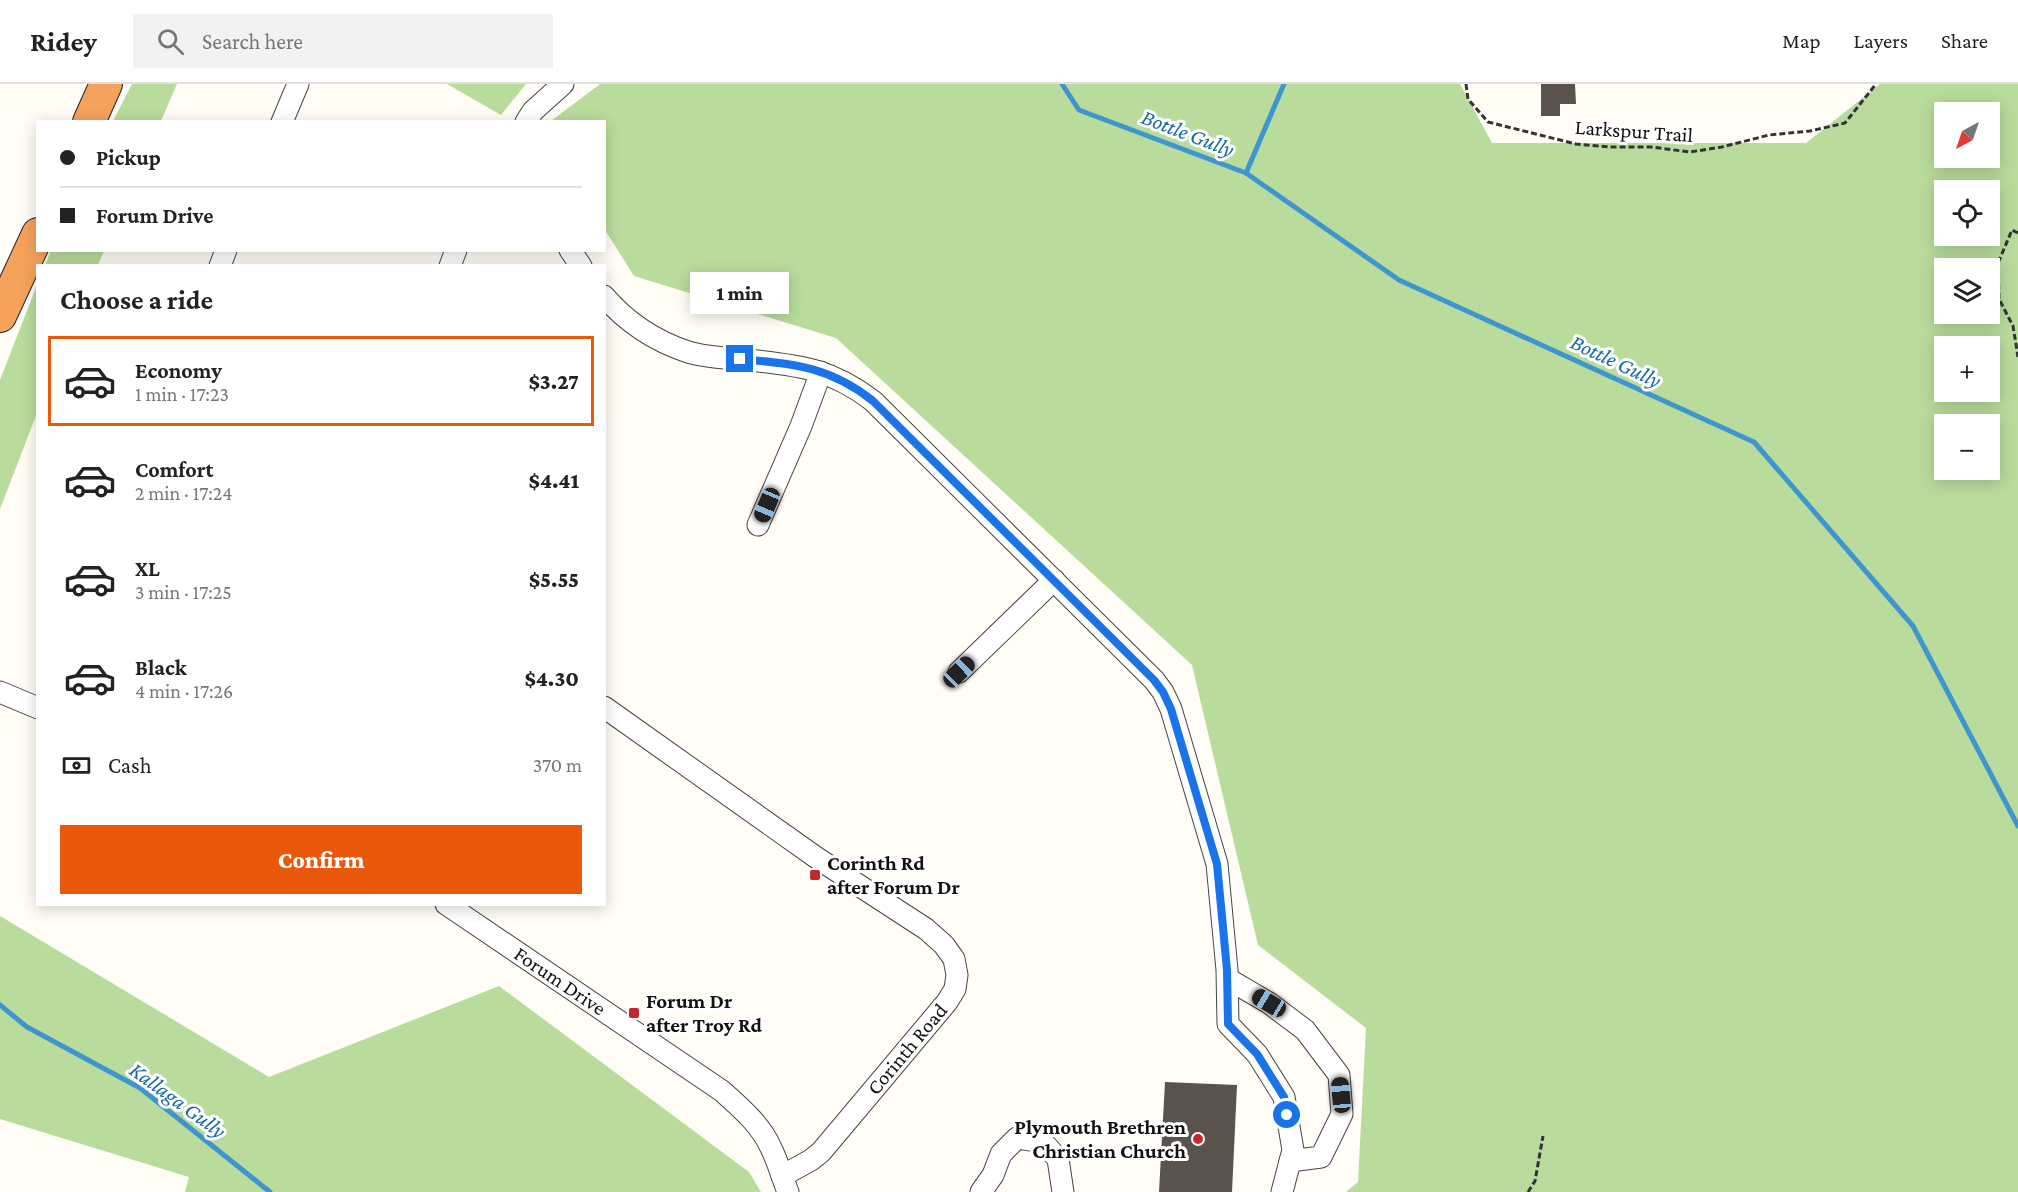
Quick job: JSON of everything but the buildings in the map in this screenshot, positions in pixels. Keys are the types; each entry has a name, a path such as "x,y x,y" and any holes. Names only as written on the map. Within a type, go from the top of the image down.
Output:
{"highway":[{"path":"90,120 106,84"},
{"path":"0,316 36,238"}],"street":[{"path":"283,120 298,84"},
{"path":"527,120 533,111 563,84"},
{"path":"606,299 637,327 662,342 690,352 799,365 847,383 873,401 1154,680 1163,692 1177,729 1217,864 1228,979 1228,1024 1257,1054 1284,1097 1293,1150 1282,1192"},
{"path":"758,525 801,426 821,372"},
{"path":"959,672 1054,580"},
{"path":"0,692 36,707"},
{"name":"Corinth Road","path":"606,708 817,858 926,929 944,945 954,959 957,975 955,989 947,1002 821,1152 785,1184"},
{"name":"Forum Drive","path":"449,906 722,1091 758,1127 771,1146 785,1184"},
{"path":"1228,979 1269,1003 1305,1030 1339,1075 1342,1114 1321,1157 1290,1161"},
{"path":"981,1192 993,1175 1000,1154 1017,1138 1043,1142 1058,1159 1063,1192"}],"path":[{"name":"Larkspur Trail","path":"1466,84 1468,99 1488,122 1576,144 1651,147 1690,152 1722,147 1769,135 1810,131 1845,123 1876,84"},
{"path":"2018,233 2012,230 1998,262 1999,298 2013,326 2018,357"},
{"path":"1528,1192 1535,1181 1543,1136"}],"green space":[{"path":"132,84 177,84 161,120 114,120"},
{"path":"447,84 526,84 501,115"},
{"path":"600,84 1460,84 1492,143 1806,143 1880,84 2018,84 2018,1192 1346,1192 1358,1182 1366,1028 1258,945 1192,665 836,338 634,276 606,232 606,120 552,120"},
{"path":"50,252 104,252 98,264 45,264"},
{"path":"36,288 36,416 0,509 0,380"},
{"path":"0,916 269,1077 499,986 749,1172 761,1192 185,1192 189,1177 0,1119"}],"waterway":[{"name":"Bottle Gully","path":"1062,84 1079,110 1246,173 1399,280 1754,442 1913,626 2018,826"},
{"path":"1246,173 1284,84"},
{"name":"Kallaga Gully","path":"0,1005 27,1027 140,1088 270,1192"}],"place":[{"name":"Corinth Rd after Forum Dr","path":"815,875"},
{"name":"Forum Dr after Troy Rd","path":"634,1013"},
{"name":"Plymouth Brethren Christian Church","path":"1198,1139"}],"route":[{"path":"740,359 799,365 839,378 873,401 1144,668 1163,692 1171,709 1217,864 1228,979 1228,1024 1257,1054 1284,1097 1287,1115"}]}
